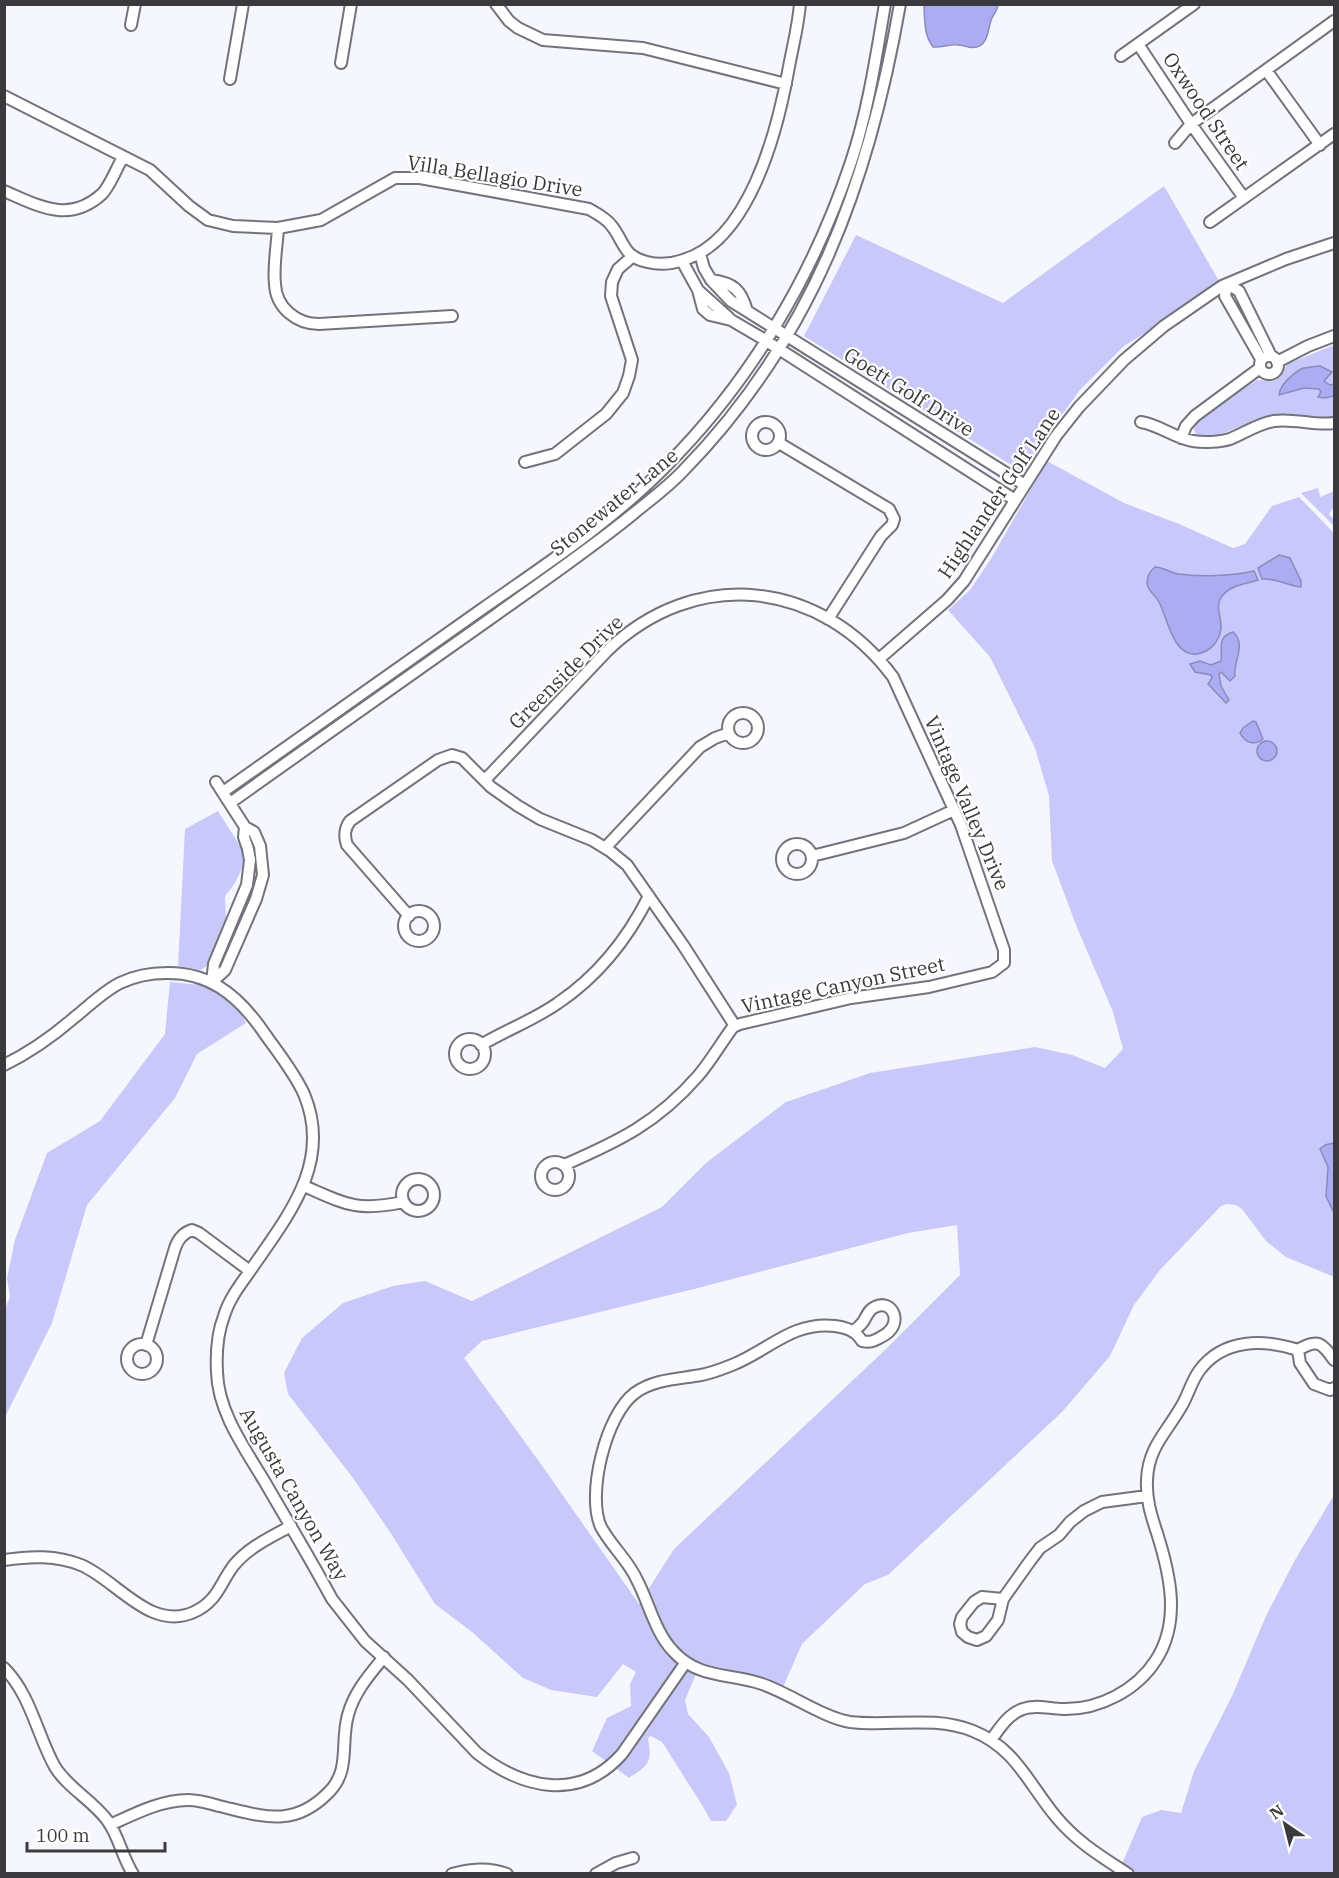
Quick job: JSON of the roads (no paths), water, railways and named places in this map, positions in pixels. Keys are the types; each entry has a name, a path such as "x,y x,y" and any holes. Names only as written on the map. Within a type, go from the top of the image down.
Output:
{"street":[{"path":"131,25 135,4"},
{"path":"230,79 243,4"},
{"path":"341,63 351,4"},
{"path":"525,462 555,454 606,414 623,393 632,360 611,296 612,282 618,269 632,257 662,264 682,261 700,254 724,235 733,224 749,196 774,131 798,27 800,4"},
{"name":"Stonewater Lane","path":"885,4 867,102 851,162 814,254 766,341 733,388 694,436 664,468 579,541 220,787 230,803 581,554 652,499 683,471 718,432 787,337 818,279 857,183 891,60 900,4"},
{"path":"1121,56 1194,4"},
{"path":"500,9 518,28 543,40 643,48 786,84"},
{"path":"1175,143 1191,124 1335,21"},
{"name":"Oxwood Street","path":"1138,44 1244,198"},
{"path":"1266,70 1320,145"},
{"name":"Villa Bellagio Drive","path":"4,96 150,170 189,207 208,220 233,226 278,228 321,220 395,178 420,178 589,209 610,223 623,247 632,257"},
{"path":"1210,222 1335,134"},
{"path":"4,191 44,208 67,211 103,193 123,156"},
{"path":"278,228 275,286 280,302 294,318 303,322 320,324 452,316"},
{"name":"Highlander Golf Lane","path":"879,659 958,588 1067,422 1124,360 1170,321 1227,284 1286,259 1335,243"},
{"name":"Goett Golf Drive","path":"700,254 711,280 731,301 1025,486"},
{"name":"Goett Golf Drive","path":"682,261 698,290 731,320 1016,500"},
{"path":"1227,284 1239,291 1256,327 1267,361 1245,333 1225,296 1227,284"},
{"path":"1245,333 1256,327"},
{"path":"1181,438 1186,426 1195,416 1267,361 1335,336"},
{"path":"1141,422 1156,425 1192,441 1230,439 1252,428 1276,421 1335,423"},
{"path":"779,443 889,509 894,519 828,619"},
{"name":"Greenside Drive","path":"485,780 619,640 645,621 669,609 712,596 761,596 790,602 828,619 859,640 879,659"},
{"name":"Vintage Valley Drive","path":"879,659 905,700 974,858 1004,950 1005,957 1001,966"},
{"path":"605,848 700,747 729,733"},
{"path":"409,916 352,851 344,837 346,826 431,765 452,755 462,758 506,798 540,819 579,834 605,848 627,865 650,896 735,1026"},
{"path":"213,982 214,964 247,885 250,860 244,837 245,827 230,803"},
{"path":"812,856 904,833 954,810"},
{"path":"482,1045 558,1004 590,977 616,949 640,915 650,896"},
{"name":"Vintage Canyon Street","path":"564,1165 620,1140 675,1101 697,1077 735,1026 851,998 929,987 992,972 1001,966"},
{"name":"Augusta Canyon Way","path":"4,1065 39,1046 120,983 143,975 176,972 198,976 232,994 249,1011 294,1074 309,1110 313,1142 310,1165 295,1205 234,1295 223,1316 216,1354 220,1394 230,1421 344,1616 365,1641 384,1657 489,1762 526,1780 562,1785 587,1779 610,1767 622,1754 686,1662"},
{"path":"304,1186 335,1200 356,1206 379,1206 403,1202"},
{"path":"146,1345 177,1241 187,1232 192,1230 199,1233 250,1271"},
{"path":"853,1332 838,1326 807,1328 785,1335 733,1364 705,1374 653,1384 628,1398 609,1430 596,1490 595,1504 602,1527 631,1568 667,1644 686,1662 714,1675 742,1678 763,1684 846,1721 880,1724 944,1723 973,1731 1003,1749 1025,1772 1045,1803 1070,1832 1096,1854 1128,1874"},
{"path":"991,1740 1002,1723 1022,1709 1033,1707 1064,1709 1092,1705 1119,1694 1131,1687 1162,1651 1172,1616 1172,1599 1149,1509 1148,1466 1153,1450 1182,1406 1200,1369 1232,1347 1255,1342 1280,1344 1298,1350 1316,1342 1325,1347 1335,1360"},
{"path":"1298,1350 1300,1363 1314,1384 1330,1390 1335,1388"},
{"path":"1003,1599 982,1598 974,1602 962,1617 960,1624 962,1632 977,1640 986,1636 998,1620 1003,1599 1040,1548 1059,1535 1084,1511 1102,1502 1147,1496"},
{"path":"4,1560 31,1557 54,1558 75,1563 105,1580 148,1610 172,1616 183,1616 212,1600 234,1565 242,1557 262,1542 291,1526"},
{"path":"110,1825 142,1811 180,1800 207,1803 260,1817 276,1818 305,1810 330,1792 343,1771 348,1713 362,1686 384,1657"},
{"path":"4,1668 19,1686 56,1768 65,1781 95,1806 110,1825 133,1874"},
{"path":"596,1874 616,1863 633,1858"},
{"path":"452,1874 467,1870 488,1869 507,1874"}]}
